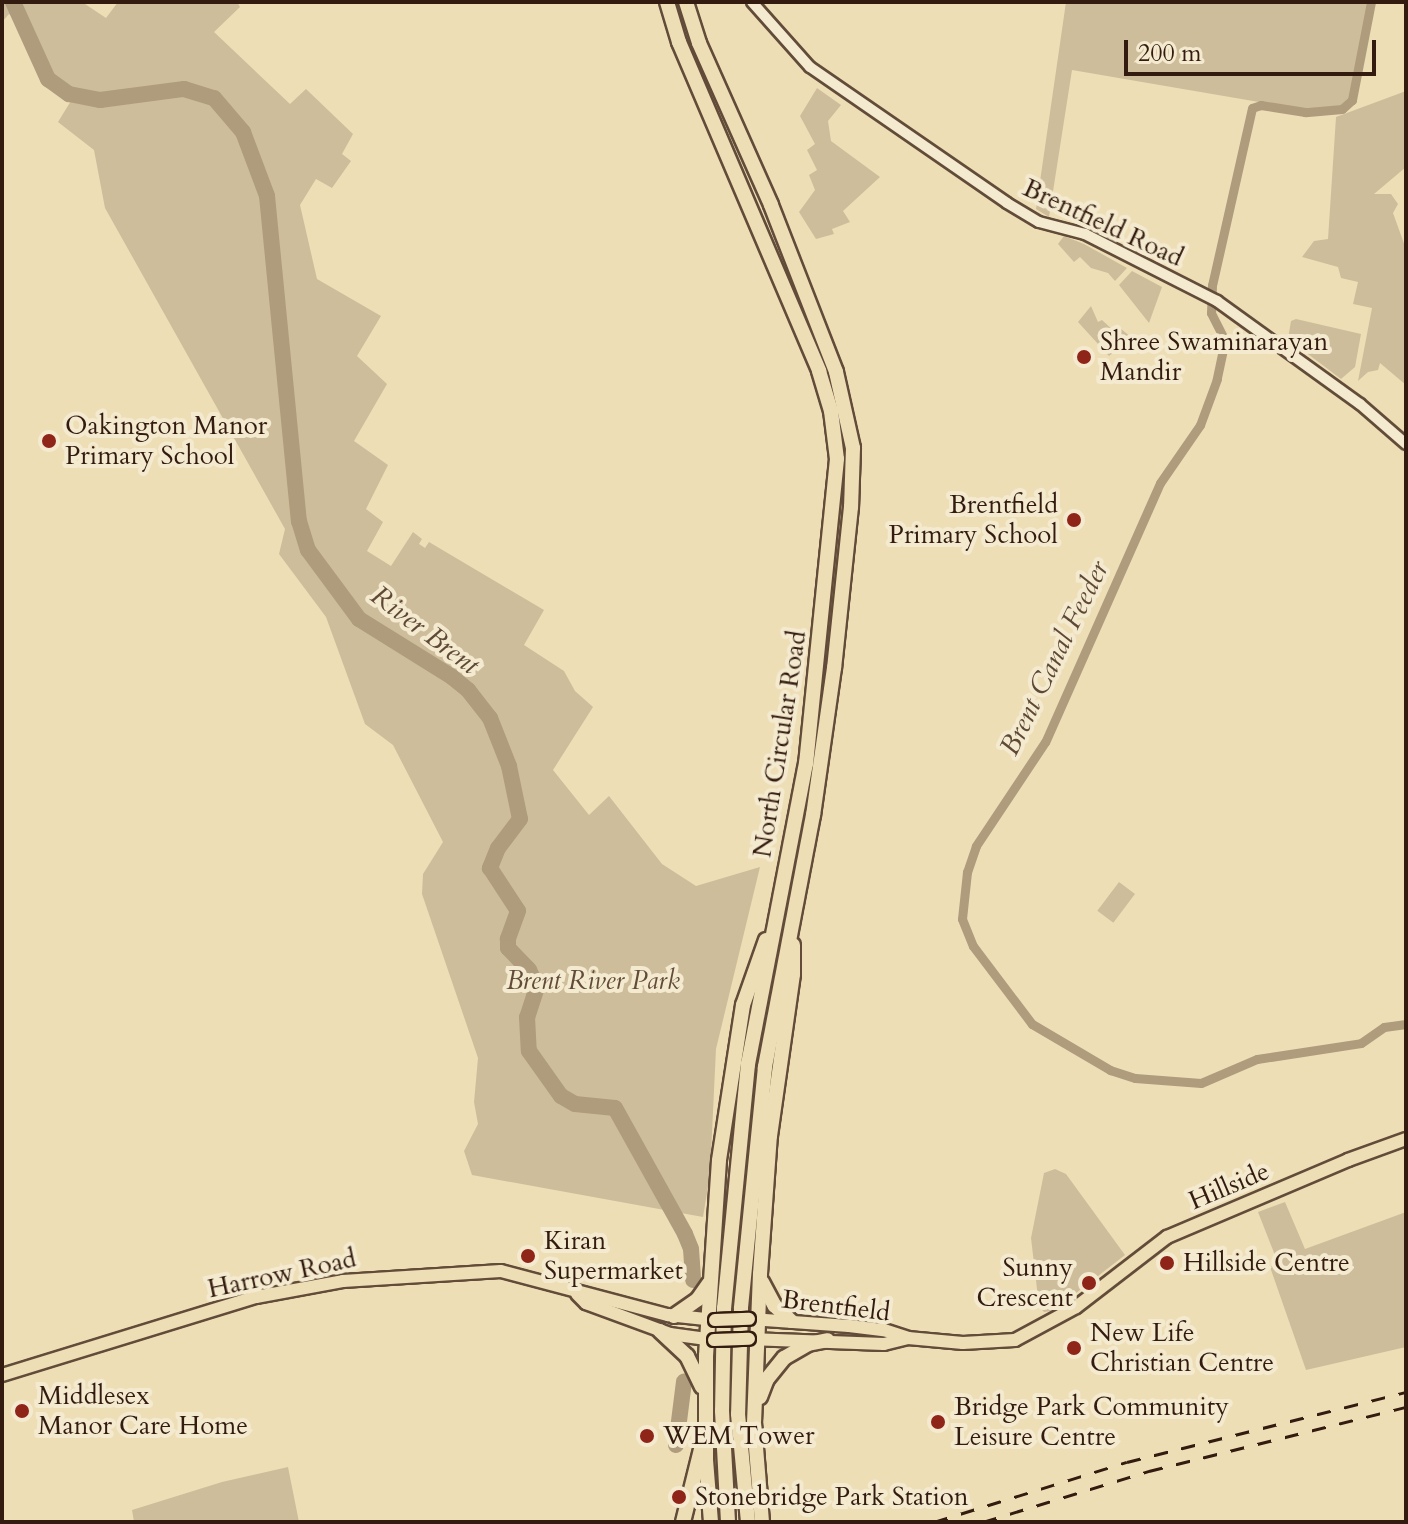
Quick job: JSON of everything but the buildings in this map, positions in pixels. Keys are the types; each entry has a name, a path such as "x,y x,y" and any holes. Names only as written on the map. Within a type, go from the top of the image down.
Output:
{"highway":[{"name":"North Circular Road","path":"667,2 679,42 819,371 836,437 835,506 806,763 748,1064 724,1308 722,1411 728,1522"},
{"name":"North Circular Road","path":"686,2 704,56 771,205 836,372 853,448 851,507 831,693 765,1067 741,1309 738,1414 748,1522"},
{"path":"711,1522 705,1395 711,1320 709,1283 724,1120 735,1046 751,977 776,918"},
{"path":"762,1522 754,1423 754,1319 770,1136 793,974 792,921"},
{"path":"760,1274 768,1295 791,1321"},
{"path":"674,1316 698,1299 709,1283"},
{"path":"660,1331 687,1356 705,1395"},
{"path":"754,1423 761,1393 779,1363 808,1344 828,1340"},
{"path":"683,1522 706,1426"}],"main road":[{"name":"Hillside","path":"1085,1300 1167,1237 1348,1160 1406,1139"},
{"name":"Harrow Road","path":"2,1375 77,1349 256,1297 343,1281 501,1271 577,1294 591,1292 674,1316 711,1320 754,1319"},
{"name":"Harrow Road","path":"577,1294 586,1303 660,1331 710,1340 754,1339"},
{"name":"Brentfield","path":"754,1319 884,1330 908,1338 963,1343 1015,1340 1045,1327 1085,1300"},
{"name":"Brentfield","path":"754,1339 884,1344 908,1338"}],"street":[{"name":"Brentfield Road","path":"752,2 810,67 1007,203 1039,222 1085,234 1212,298 1360,404 1406,444"}],"green space":[{"name":"Brent River Park","path":"2,2 82,2 106,18 118,2 237,2 240,7 214,32 290,104 306,89 353,134 342,154 351,161 332,188 316,179 300,205 317,279 381,316 357,356 387,384 354,441 388,465 366,509 383,522 367,551 391,566 413,532 422,539 419,544 425,548 429,542 544,610 524,645 564,671 575,691 593,707 553,770 589,815 609,796 662,864 696,886 760,867 716,1049 710,1175 703,1217 472,1175 464,1151 478,1124 474,1102 478,1058 422,894 423,874 443,842 393,745 365,724 326,617 279,554 285,529 105,208 94,150 58,122 77,91 49,75 28,28 9,14 2,22"},
{"path":"1066,2 1374,2 1354,102 1338,107 1305,110 1072,70 1049,217 1036,209"},
{"path":"817,88 841,105 828,121 831,141 880,177 843,211 850,222 832,229 834,234 816,239 799,212 815,190 809,175 817,170 807,150 815,144 800,116"},
{"path":"1406,91 1406,167 1374,194 1391,194 1398,204 1393,213 1406,249 1406,385 1380,363 1378,370 1368,372 1358,381 1372,308 1353,304 1358,282 1341,278 1338,267 1302,257 1314,241 1328,239 1336,117"},
{"path":"1064,236 1127,268 1115,281 1108,273 1091,268 1080,257 1074,262 1058,244"},
{"path":"1132,271 1162,287 1149,323 1119,285"},
{"path":"1091,306 1098,322 1102,320 1115,332 1120,328 1132,338 1109,356 1078,322"},
{"path":"1296,319 1361,334 1355,367 1341,379 1288,339 1291,321"},
{"path":"1119,882 1135,894 1113,923 1097,911"},
{"path":"1055,1169 1066,1174 1125,1255 1053,1311 1044,1312 1039,1306 1031,1238 1044,1173"},
{"path":"1285,1202 1305,1249 1406,1212 1406,1347 1306,1370 1270,1267 1278,1263 1258,1212"},
{"path":"288,1467 299,1522 134,1522 132,1510 222,1482"}],"waterway":[{"name":"River Brent","path":"13,2 48,79 69,94 100,100 184,89 214,98 243,132 267,196 299,521 308,550 359,619 452,677 468,690 490,718 509,766 520,819 498,848 490,868 518,911 508,948 529,970 537,987 527,1017 529,1051 561,1096 575,1104 615,1108 685,1234 691,1249 693,1280"},
{"name":"Brent Canal Feeder","path":"1371,2 1352,100 1342,109 1305,112 1261,105 1252,108 1212,285 1211,313 1225,340 1217,379 1200,425 1160,483 1045,742 976,846 967,872 962,919 973,946 1032,1024 1110,1070 1135,1078 1201,1083 1257,1059 1361,1043 1384,1027 1406,1024"},
{"name":"River Brent","path":"676,1445 684,1382"}],"railway":[{"path":"934,1522 1127,1462 1406,1392"},
{"path":"983,1522 1149,1471 1406,1407"}],"place":[{"name":"Shree Swaminarayan Mandir","path":"1084,357"},
{"name":"Oakington Manor Primary School","path":"49,441"},
{"name":"Brentfield Primary School","path":"1074,520"},
{"name":"Kiran Supermarket","path":"528,1256"},
{"name":"Hillside Centre","path":"1167,1263"},
{"name":"Sunny Crescent","path":"1089,1283"},
{"name":"New Life Christian Centre","path":"1074,1348"},
{"name":"Middlesex Manor Care Home","path":"22,1411"},
{"name":"Bridge Park Community Leisure Centre","path":"938,1422"},
{"name":"WEM Tower","path":"647,1436"},
{"name":"Stonebridge Park Station","path":"679,1497"}]}
